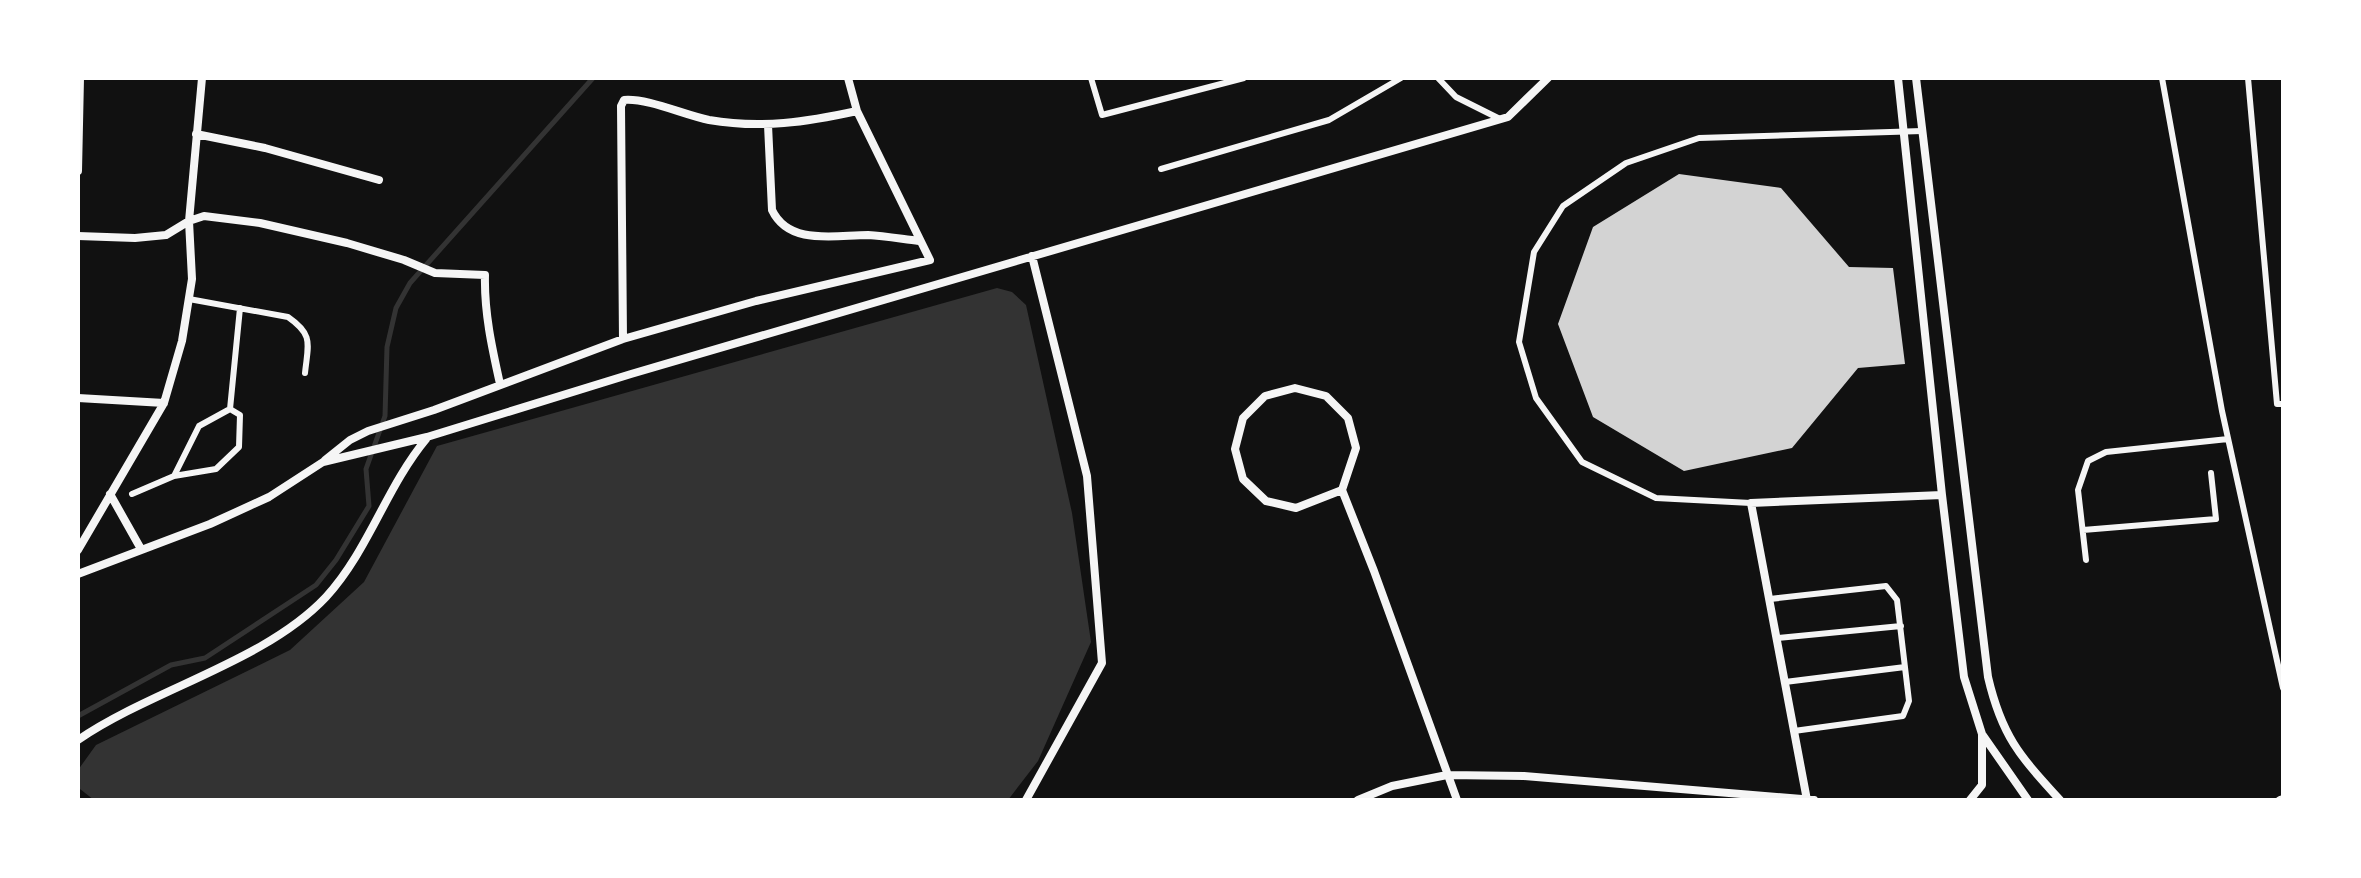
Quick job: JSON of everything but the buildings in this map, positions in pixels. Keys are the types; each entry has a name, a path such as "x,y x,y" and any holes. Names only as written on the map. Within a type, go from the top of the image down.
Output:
{"street":[{"path":"78,171 80,78"},
{"path":"78,550 164,403 182,341 192,279 189,221 202,78"},
{"path":"78,574 210,524 269,497 323,462 350,440 368,431 623,339 756,301 930,260 857,111 848,78"},
{"path":"323,462 427,437 646,369 1508,117 1548,78"},
{"path":"1898,78 1964,677 1982,734 2028,800"},
{"path":"1916,78 1988,677 1996,712 2016,751 2060,800"},
{"path":"623,339 621,106 624,100 705,119 768,125 808,122 857,111"},
{"path":"768,125 772,210 777,221 791,231 812,236 871,235 919,241"},
{"path":"196,134 265,148 379,180"},
{"path":"78,236 135,238 166,235 204,216 260,223 347,243 435,273 485,275 484,297 500,384"},
{"path":"1026,800 1102,663 1087,476 1032,256"},
{"path":"1342,490 1296,508 1266,501 1243,479 1235,449 1243,418 1265,396 1295,388 1326,396 1348,418 1356,448 1342,490 1457,800"},
{"path":"78,398 164,403"},
{"path":"78,740 252,649 324,600 355,559 407,462 427,437"},
{"path":"110,494 141,549"},
{"path":"1807,800 1751,503 1942,495"},
{"path":"1970,800 1982,785 1982,734"},
{"path":"1358,800 1392,786 1447,775 1524,776 1732,797 1814,800"}],"lane":[{"path":"1091,78 1102,115 1244,78"},
{"path":"1161,169 1329,120 1401,78"},
{"path":"1438,78 1456,97 1500,119"},
{"path":"2162,78 2228,439 2283,688"},
{"path":"2248,78 2277,404 2283,404"},
{"path":"1751,503 1656,498 1582,462 1536,398 1519,342 1534,252 1563,206 1626,163 1699,138 1922,131"},
{"path":"189,299 288,317 302,327 309,337 305,373"},
{"path":"230,409 240,308"},
{"path":"132,494 174,476 216,469 239,447 240,415 230,409"},
{"path":"174,476 199,426 230,409"},
{"path":"2086,560 2078,490 2088,461 2106,452 2228,439"},
{"path":"2083,530 2216,519 2211,473"},
{"path":"1770,599 1886,586 1897,600 1909,701 1903,716 1794,731"},
{"path":"1777,638 1901,626"},
{"path":"1785,682 1905,667"}],"shaded area":[{"path":"997,288 1012,292 1026,305 1072,513 1091,642 1038,761 1008,800 94,800 80,789 78,770 96,745 290,650 364,582 437,446"}],"waterway":[{"path":"78,716 171,665 205,658 316,585 336,560 369,506 366,469 385,416 387,347 396,308 410,283 593,78"}]}
